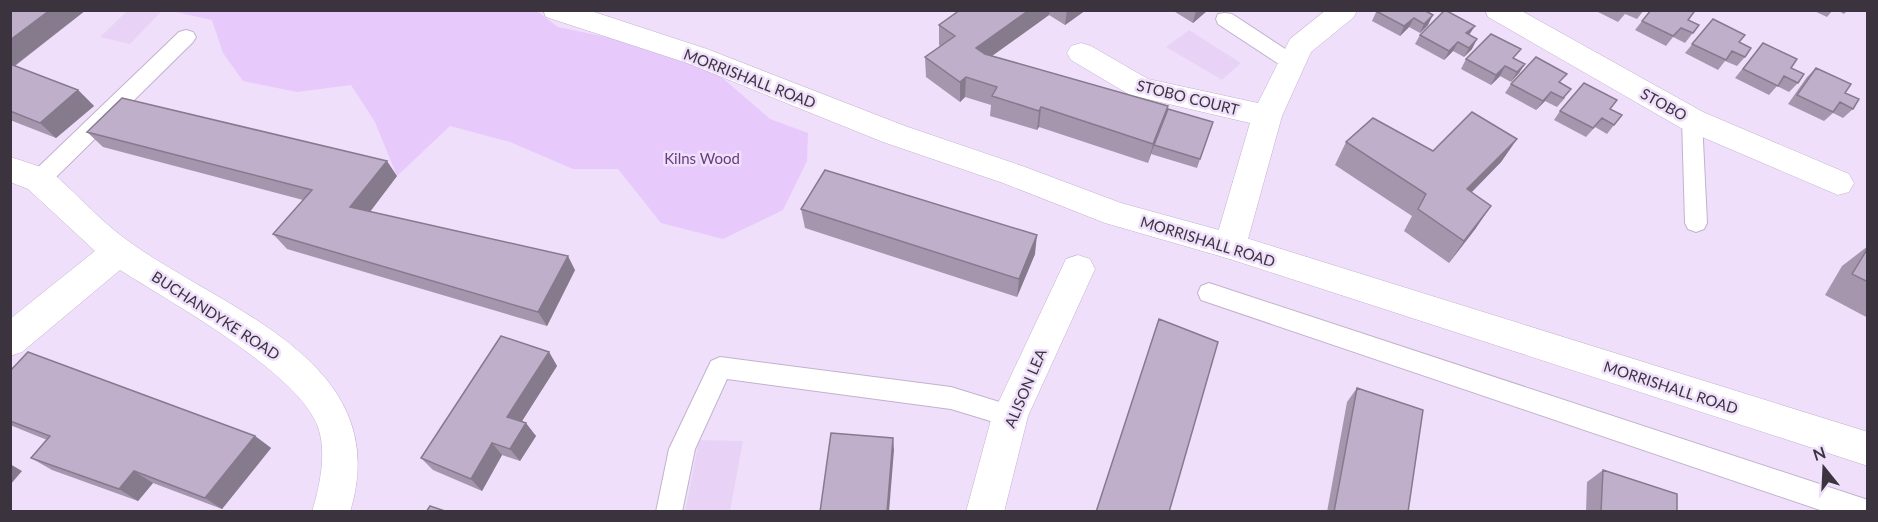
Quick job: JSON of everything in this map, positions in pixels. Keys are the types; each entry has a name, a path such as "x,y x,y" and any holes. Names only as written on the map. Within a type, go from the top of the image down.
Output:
{"street":[{"name":"MORRISHALL ROAD","path":"556,10 697,56 894,134 1014,175 1116,214 1230,246 1868,449"},
{"path":"1230,246 1267,116 1300,46 1344,10"},
{"name":"STOBO","path":"1498,10 1692,120 1838,183"},
{"name":"STOBO COURT","path":"1082,53 1140,88 1267,116"},
{"name":"BUCHANDYKE ROAD","path":"25,175 117,252 236,325 294,368 326,404 338,429 341,459 338,490 331,512"},
{"path":"10,341 117,252"},
{"name":"ALISON LEA","path":"985,512 1010,416 1078,269"}],"lane":[{"path":"1225,19 1292,63"},
{"path":"25,175 186,37"},
{"path":"1692,120 1696,223"},
{"path":"1209,293 1865,512"},
{"path":"669,512 682,449 720,368 951,399 1010,416"}],"shaded area":[{"path":"127,11 162,11 130,44 100,37"},
{"path":"1189,30 1241,63 1222,80 1166,47"},
{"path":"699,440 743,441 730,511 685,512"}],"green space":[{"name":"Kilns Wood","path":"171,11 537,11 558,27 697,56 770,119 808,133 807,161 783,210 723,239 661,223 618,169 573,169 510,142 450,126 397,176 375,122 351,85 297,92 243,81 223,53 212,20"}],"building":[{"path":"10,10 50,10 10,40"},
{"path":"960,10 1029,10 976,48 985,54 1168,106 1153,144 1041,107 1039,111 992,96 997,87 966,77 960,82 925,57 955,36 939,25"},
{"path":"1377,10 1424,10 1433,15 1424,24 1414,18 1404,26"},
{"path":"1445,10 1475,26 1466,33 1477,39 1469,48 1458,42 1449,51 1420,35"},
{"path":"1651,10 1692,10 1694,12 1688,20 1699,25 1693,33 1681,28 1673,36 1642,21"},
{"path":"1713,19 1745,35 1739,42 1751,48 1745,57 1732,51 1726,60 1692,44"},
{"path":"1491,34 1521,49 1513,58 1525,64 1517,72 1505,66 1496,75 1466,59"},
{"path":"1763,43 1797,59 1791,68 1804,74 1798,83 1784,76 1778,86 1743,69"},
{"path":"1536,57 1567,74 1559,82 1571,89 1563,98 1551,92 1543,101 1511,84"},
{"path":"10,64 78,90 40,123 10,111"},
{"path":"1816,68 1851,84 1845,93 1859,99 1853,109 1840,102 1833,112 1797,95"},
{"path":"1584,83 1617,100 1610,109 1622,115 1614,125 1602,118 1593,128 1560,111"},
{"path":"122,98 387,161 350,207 568,256 538,312 273,234 312,190 87,132"},
{"path":"1168,109 1213,122 1200,159 1154,145"},
{"path":"1472,112 1517,139 1467,189 1491,206 1464,241 1418,209 1426,194 1346,142 1373,118 1433,151"},
{"path":"825,170 1037,235 1019,279 801,209"},
{"path":"1868,248 1868,282 1852,274"},
{"path":"1159,319 1218,342 1169,512 1096,512"},
{"path":"501,336 549,352 507,417 526,423 510,449 492,443 471,479 421,458"},
{"path":"28,352 255,436 205,498 134,471 119,489 31,458 50,436 10,421 10,371"},
{"path":"1357,388 1423,410 1408,512 1334,512"},
{"path":"831,433 893,438 887,512 820,512"},
{"path":"1603,470 1677,494 1677,512 1601,512"},
{"path":"430,506 448,512 426,512"}]}
